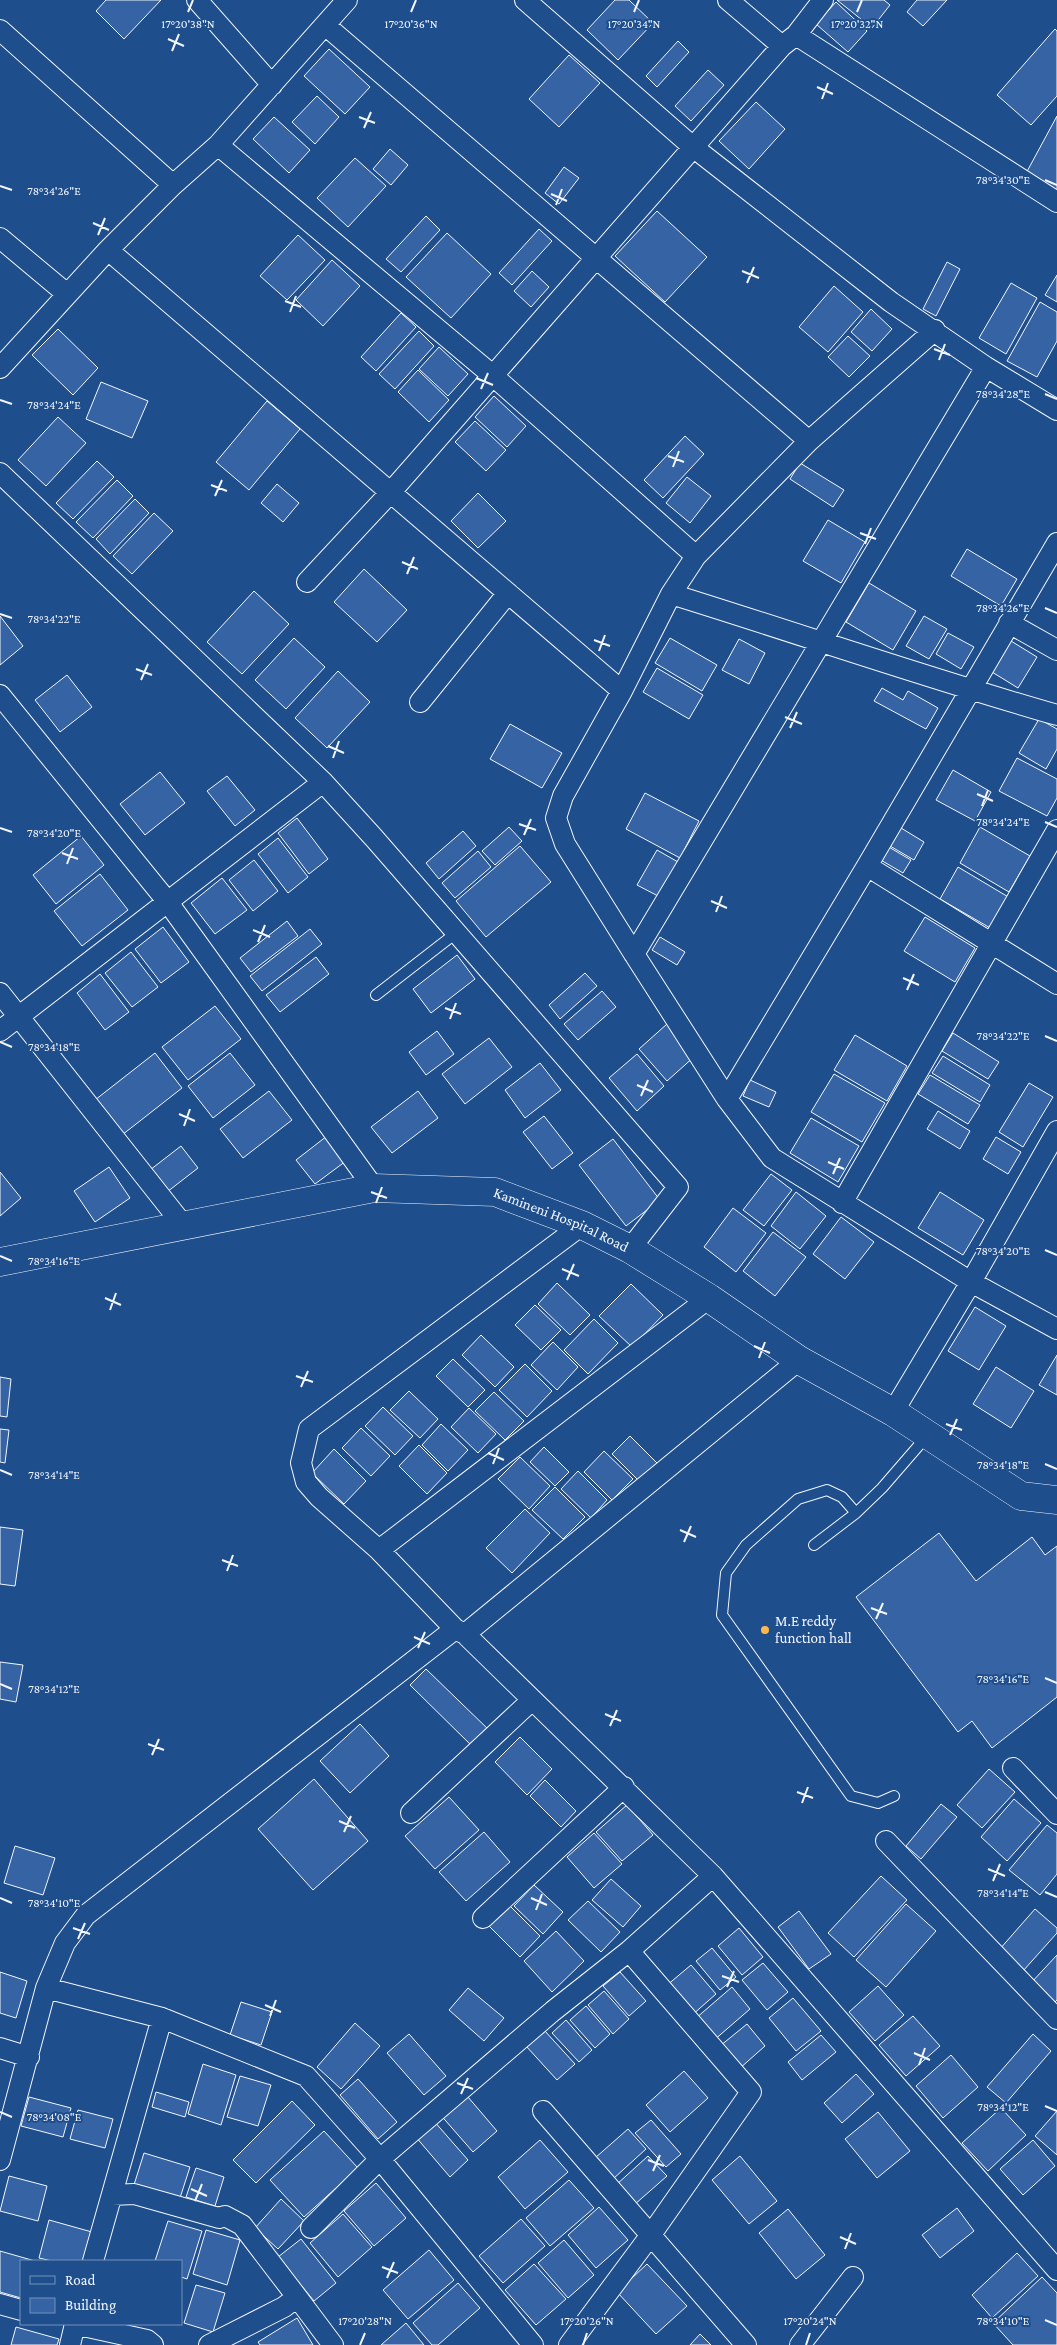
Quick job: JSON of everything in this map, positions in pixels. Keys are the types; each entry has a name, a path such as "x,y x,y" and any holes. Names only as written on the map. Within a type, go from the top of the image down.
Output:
{"street":[{"path":"198,0 272,85"},
{"path":"0,368 108,250 173,185 218,145 347,0"},
{"path":"525,0 693,147 891,302 935,330 986,367 1057,410"},
{"path":"728,0 789,40 1057,202"},
{"path":"307,582 390,492 491,374 823,0"},
{"path":"325,24 809,441"},
{"path":"0,30 173,185"},
{"path":"218,145 491,374 696,556"},
{"path":"0,238 67,294"},
{"path":"108,250 622,691"},
{"path":"935,330 809,441 696,556 671,594 622,691 563,796 556,818 566,844 634,954 727,1099 772,1158 971,1282 1057,1329"},
{"path":"634,954 986,367"},
{"path":"0,473 323,782 678,1187 630,1249"},
{"path":"727,1099 1057,543"},
{"path":"420,702 508,593"},
{"path":"671,594 823,641 969,690 1057,715"},
{"path":"1009,623 1057,650"},
{"path":"0,695 167,901 374,1188"},
{"path":"0,1031 323,782"},
{"path":"842,1203 1057,830"},
{"path":"867,866 1057,984"},
{"path":"0,993 184,1226"},
{"path":"893,1412 971,1282 1057,1131"},
{"name":"Kamineni Hospital Road","path":"0,1262 374,1188 495,1192 582,1225 630,1249 709,1298 799,1360 893,1412 1021,1496 1057,1500"},
{"path":"582,1225 309,1428 300,1463 306,1482 319,1497 380,1550 460,1632 624,1787 712,1876 1057,2270"},
{"path":"380,1550 709,1298"},
{"path":"0,2160 46,1988 65,1943 86,1915 460,1632 799,1360"},
{"path":"411,1813 531,1701"},
{"path":"1012,1768 1057,1814"},
{"path":"483,1918 624,1787"},
{"path":"886,1842 1057,2019"},
{"path":"311,2228 380,2159 553,2011 629,1951 712,1876"},
{"path":"569,2345 650,2236 751,2092 629,1951"},
{"path":"46,1988 162,2018 306,2076 380,2159 533,2345"},
{"path":"93,2260 162,2018"},
{"path":"0,2048 29,2057"},
{"path":"543,2111 746,2345"},
{"path":"112,2195 134,2194 219,2218 225,2216 242,2225 333,2345"},
{"path":"800,2345 853,2277"},
{"path":"209,2345 284,2307 297,2297"},
{"path":"0,2304 20,2310"},
{"path":"70,2345 75,2325"},
{"path":"80,2325 147,2340 153,2345"}],"lane":[{"path":"376,995 456,933"},
{"path":"814,1545 856,1513 882,1488 928,1435"},
{"path":"856,1513 842,1498 826,1490 798,1499 746,1545 726,1573 722,1615 851,1796 878,1802 894,1796"}],"building":[{"path":"106,0 161,0 124,39 96,11"},
{"path":"615,0 629,0 653,23 618,60 587,30"},
{"path":"837,0 884,0 890,5 872,28"},
{"path":"917,0 947,0 923,26 907,12"},
{"path":"836,2 867,31 848,52 816,24"},
{"path":"1055,29 1057,31 1057,96 1031,125 997,95"},
{"path":"678,41 689,52 657,87 646,76"},
{"path":"329,49 370,87 345,114 304,76"},
{"path":"569,55 600,83 559,127 529,99"},
{"path":"708,70 724,85 691,121 675,106"},
{"path":"317,96 339,117 315,144 292,122"},
{"path":"756,102 785,129 749,169 719,141"},
{"path":"1057,116 1057,195 1024,177"},
{"path":"274,117 310,150 289,173 253,139"},
{"path":"390,149 408,165 391,185 373,169"},
{"path":"355,158 386,186 348,227 317,198"},
{"path":"564,167 579,178 559,204 545,193"},
{"path":"657,211 707,257 665,302 615,256"},
{"path":"426,216 440,230 401,272 386,259"},
{"path":"539,229 552,241 512,285 499,273"},
{"path":"447,233 491,274 451,318 406,277"},
{"path":"298,235 325,260 287,300 260,276"},
{"path":"332,260 360,286 323,326 296,300"},
{"path":"947,262 960,269 936,316 923,309"},
{"path":"532,271 549,287 531,307 514,291"},
{"path":"1057,275 1057,302 1045,295"},
{"path":"1011,283 1037,298 1006,354 979,338"},
{"path":"834,286 863,312 828,352 799,327"},
{"path":"1040,302 1057,312 1057,341 1037,377 1007,361"},
{"path":"871,309 892,329 872,351 851,332"},
{"path":"401,313 416,327 376,371 361,357"},
{"path":"58,329 98,368 73,395 32,355"},
{"path":"419,331 434,346 395,389 379,374"},
{"path":"848,336 870,356 849,377 828,357"},
{"path":"439,347 468,374 448,396 419,369"},
{"path":"418,370 449,400 429,422 398,392"},
{"path":"101,382 148,401 132,438 86,419"},
{"path":"494,396 526,426 507,447 475,417"},
{"path":"267,401 300,429 249,490 216,462"},
{"path":"58,417 86,443 46,486 18,460"},
{"path":"475,421 506,450 486,471 455,442"},
{"path":"685,436 704,454 663,498 644,480"},
{"path":"97,461 114,477 73,519 56,503"},
{"path":"800,463 844,490 833,507 790,479"},
{"path":"687,477 711,496 690,523 666,503"},
{"path":"117,480 133,496 93,538 76,522"},
{"path":"277,484 299,503 283,522 261,503"},
{"path":"478,493 506,521 478,548 451,521"},
{"path":"135,499 149,513 110,554 96,539"},
{"path":"154,513 173,531 132,574 113,556"},
{"path":"828,520 865,542 841,583 803,561"},
{"path":"967,549 1017,579 1001,606 951,576"},
{"path":"364,569 407,610 377,642 334,602"},
{"path":"869,583 916,611 893,650 846,622"},
{"path":"254,591 289,624 242,674 207,642"},
{"path":"0,616 23,646 0,665"},
{"path":"924,616 947,629 929,659 906,646"},
{"path":"948,633 974,647 961,669 936,654"},
{"path":"294,638 325,667 286,709 255,680"},
{"path":"670,638 717,665 702,691 655,663"},
{"path":"739,639 765,653 749,684 722,670"},
{"path":"1011,641 1037,657 1018,688 992,672"},
{"path":"657,668 703,695 689,719 643,692"},
{"path":"338,671 370,702 327,748 295,718"},
{"path":"67,675 92,707 60,732 35,700"},
{"path":"882,688 903,700 908,691 938,708 926,729 874,701"},
{"path":"1039,719 1057,729 1057,749 1046,769 1019,753"},
{"path":"510,724 562,753 542,788 490,759"},
{"path":"1017,758 1057,779 1057,798 1047,816 999,791"},
{"path":"953,770 991,792 975,821 936,800"},
{"path":"160,772 185,803 145,835 120,804"},
{"path":"227,776 255,810 235,826 207,791"},
{"path":"645,793 699,821 680,858 626,829"},
{"path":"297,818 328,859 309,874 278,833"},
{"path":"509,827 522,841 495,865 482,851"},
{"path":"980,827 1030,856 1009,892 960,863"},
{"path":"901,828 924,842 914,860 890,846"},
{"path":"463,831 476,846 439,879 426,863"},
{"path":"81,836 104,865 56,904 33,875"},
{"path":"278,838 308,877 288,893 258,854"},
{"path":"520,846 551,882 486,937 456,901"},
{"path":"887,846 911,860 903,873 879,859"},
{"path":"657,850 678,862 658,896 637,885"},
{"path":"478,851 491,867 455,898 442,883"},
{"path":"254,860 278,891 253,911 229,880"},
{"path":"958,867 1010,898 992,929 940,899"},
{"path":"100,874 128,910 82,946 54,911"},
{"path":"222,878 247,910 215,934 191,903"},
{"path":"925,917 975,948 955,982 904,951"},
{"path":"287,921 298,936 251,972 240,958"},
{"path":"163,927 189,962 161,983 135,949"},
{"path":"310,929 322,944 262,991 250,976"},
{"path":"660,937 685,952 677,965 652,950"},
{"path":"131,952 158,987 132,1007 105,973"},
{"path":"457,955 475,979 431,1013 413,989"},
{"path":"316,957 329,974 280,1012 266,995"},
{"path":"585,973 597,986 560,1019 549,1005"},
{"path":"100,974 129,1012 105,1030 77,993"},
{"path":"602,991 616,1007 578,1040 564,1024"},
{"path":"215,1006 241,1039 188,1080 162,1047"},
{"path":"667,1024 695,1056 667,1081 639,1049"},
{"path":"437,1031 454,1054 426,1075 409,1052"},
{"path":"953,1033 999,1062 988,1079 942,1051"},
{"path":"855,1035 907,1066 887,1101 834,1070"},
{"path":"489,1038 512,1067 465,1104 442,1074"},
{"path":"155,1053 182,1088 122,1135 95,1100"},
{"path":"230,1053 255,1085 213,1118 188,1086"},
{"path":"637,1054 664,1086 637,1111 609,1078"},
{"path":"943,1056 990,1085 980,1102 932,1073"},
{"path":"540,1063 561,1090 525,1118 505,1090"},
{"path":"834,1074 885,1103 862,1142 811,1112"},
{"path":"930,1075 980,1105 968,1124 918,1094"},
{"path":"750,1080 776,1092 769,1107 743,1096"},
{"path":"1029,1083 1053,1097 1023,1147 999,1132"},
{"path":"269,1091 292,1120 243,1158 220,1129"},
{"path":"418,1091 438,1118 392,1153 371,1127"},
{"path":"938,1111 970,1131 960,1149 927,1129"},
{"path":"544,1116 573,1153 552,1169 523,1132"},
{"path":"811,1118 859,1146 838,1182 790,1153"},
{"path":"327,1136 346,1161 315,1184 296,1160"},
{"path":"996,1137 1021,1152 1008,1174 983,1159"},
{"path":"613,1139 660,1200 626,1226 579,1165"},
{"path":"181,1146 198,1168 167,1192 150,1170"},
{"path":"109,1167 130,1198 95,1222 74,1191"},
{"path":"0,1172 21,1198 0,1216"},
{"path":"771,1174 792,1190 764,1226 743,1210"},
{"path":"796,1192 826,1216 800,1249 771,1226"},
{"path":"940,1192 984,1220 963,1255 918,1228"},
{"path":"733,1208 766,1233 736,1272 704,1247"},
{"path":"841,1217 874,1242 845,1279 813,1254"},
{"path":"773,1232 806,1257 775,1296 743,1271"},
{"path":"557,1283 590,1315 570,1335 538,1304"},
{"path":"631,1284 663,1315 632,1347 599,1316"},
{"path":"535,1305 561,1330 541,1350 515,1325"},
{"path":"975,1307 1006,1326 979,1370 948,1351"},
{"path":"594,1319 618,1343 588,1374 564,1350"},
{"path":"481,1335 514,1367 495,1387 462,1355"},
{"path":"553,1342 578,1367 557,1390 531,1365"},
{"path":"1057,1355 1057,1395 1039,1385"},
{"path":"453,1359 485,1390 468,1407 436,1376"},
{"path":"525,1364 552,1391 527,1417 499,1390"},
{"path":"996,1367 1034,1391 1011,1428 973,1404"},
{"path":"0,1377 11,1379 7,1417 0,1416"},
{"path":"409,1391 438,1419 420,1438 390,1410"},
{"path":"494,1392 524,1421 505,1440 475,1411"},
{"path":"383,1407 413,1436 395,1455 365,1426"},
{"path":"469,1408 496,1434 478,1453 451,1427"},
{"path":"441,1424 468,1450 448,1471 422,1445"},
{"path":"361,1428 390,1456 371,1476 342,1448"},
{"path":"0,1429 9,1430 5,1463 0,1462"},
{"path":"630,1436 658,1464 640,1482 612,1454"},
{"path":"419,1445 447,1473 427,1494 399,1466"},
{"path":"544,1447 569,1472 555,1486 530,1462"},
{"path":"334,1449 366,1481 344,1504 312,1473"},
{"path":"604,1451 633,1479 612,1500 584,1472"},
{"path":"520,1457 550,1486 529,1509 498,1479"},
{"path":"578,1471 607,1500 591,1518 561,1489"},
{"path":"555,1487 585,1517 563,1539 532,1510"},
{"path":"525,1509 550,1533 512,1573 486,1548"},
{"path":"0,1527 23,1530 15,1586 0,1584"},
{"path":"939,1533 976,1581 1032,1537 1045,1555 1057,1546 1057,1697 992,1748 972,1721 958,1732 856,1597"},
{"path":"0,1662 23,1665 16,1702 0,1699"},
{"path":"426,1669 491,1732 475,1749 410,1685"},
{"path":"360,1724 389,1756 350,1793 320,1761"},
{"path":"520,1737 552,1769 527,1795 495,1762"},
{"path":"989,1769 1015,1792 982,1828 957,1805"},
{"path":"314,1779 368,1841 313,1890 258,1829"},
{"path":"545,1780 576,1811 561,1827 530,1796"},
{"path":"449,1797 479,1830 435,1869 405,1836"},
{"path":"1014,1799 1041,1823 1007,1861 981,1837"},
{"path":"941,1804 957,1817 921,1859 906,1846"},
{"path":"627,1805 653,1835 622,1861 596,1832"},
{"path":"1047,1825 1057,1833 1057,1874 1040,1895 1009,1870"},
{"path":"484,1832 510,1862 466,1901 439,1872"},
{"path":"594,1833 622,1864 594,1888 567,1857"},
{"path":"15,1846 55,1858 43,1895 4,1883"},
{"path":"881,1876 907,1900 854,1957 828,1933"},
{"path":"611,1879 641,1906 623,1927 592,1900"},
{"path":"534,1885 563,1912 543,1934 514,1906"},
{"path":"588,1901 620,1932 601,1952 568,1920"},
{"path":"906,1904 936,1931 886,1987 856,1960"},
{"path":"509,1905 540,1936 520,1957 488,1925"},
{"path":"1035,1909 1057,1928 1057,1933 1023,1971 999,1950"},
{"path":"799,1911 831,1954 809,1969 778,1927"},
{"path":"739,1928 763,1957 742,1975 718,1946"},
{"path":"556,1931 584,1961 552,1992 524,1961"},
{"path":"712,1948 736,1977 720,1990 696,1961"},
{"path":"1057,1955 1057,2000 1052,2005 1030,1984"},
{"path":"763,1963 788,1992 767,2010 742,1980"},
{"path":"691,1965 716,1994 691,2016 666,1986"},
{"path":"0,1972 27,1981 16,2018 0,2013"},
{"path":"620,1972 646,2001 629,2016 603,1986"},
{"path":"878,1986 904,2015 875,2041 849,2012"},
{"path":"732,1987 750,2009 713,2041 695,2019"},
{"path":"468,1988 504,2018 484,2041 449,2010"},
{"path":"604,1991 629,2019 613,2034 588,2005"},
{"path":"793,1998 821,2031 796,2051 769,2018"},
{"path":"241,2002 272,2012 261,2045 230,2035"},
{"path":"586,2006 610,2034 595,2048 570,2020"},
{"path":"913,2016 940,2046 906,2076 879,2045"},
{"path":"566,2020 592,2050 579,2062 552,2033"},
{"path":"355,2023 380,2046 341,2089 317,2067"},
{"path":"747,2024 765,2046 739,2069 720,2046"},
{"path":"544,2030 575,2064 557,2080 526,2046"},
{"path":"409,2034 446,2076 424,2095 387,2053"},
{"path":"1033,2034 1051,2051 1006,2103 987,2087"},
{"path":"821,2035 836,2052 802,2080 788,2062"},
{"path":"951,2055 978,2087 943,2118 916,2086"},
{"path":"203,2064 236,2075 221,2125 188,2114"},
{"path":"684,2071 708,2098 670,2132 646,2105"},
{"path":"856,2074 874,2094 842,2123 824,2103"},
{"path":"240,2076 271,2085 258,2126 227,2117"},
{"path":"358,2079 397,2122 378,2139 340,2095"},
{"path":"462,2090 497,2131 473,2152 438,2112"},
{"path":"156,2092 189,2102 185,2117 152,2107"},
{"path":"29,2097 71,2108 63,2137 21,2126"},
{"path":"292,2101 315,2125 256,2183 233,2160"},
{"path":"1001,2108 1026,2135 988,2171 962,2143"},
{"path":"78,2110 113,2119 105,2148 70,2139"},
{"path":"1057,2111 1057,2155 1035,2136"},
{"path":"878,2112 910,2151 877,2178 845,2139"},
{"path":"433,2120 468,2160 450,2177 415,2136"},
{"path":"651,2120 681,2154 666,2167 635,2133"},
{"path":"628,2129 646,2149 613,2179 595,2158"},
{"path":"324,2131 358,2168 304,2217 270,2180"},
{"path":"540,2140 568,2172 525,2209 498,2177"},
{"path":"1033,2140 1055,2166 1023,2195 1000,2169"},
{"path":"144,2153 190,2167 179,2201 133,2188"},
{"path":"648,2156 667,2176 634,2205 616,2185"},
{"path":"740,2156 777,2201 749,2224 712,2180"},
{"path":"196,2168 224,2177 215,2206 186,2197"},
{"path":"9,2176 47,2186 38,2221 0,2211"},
{"path":"569,2180 594,2208 550,2246 526,2218"},
{"path":"376,2183 406,2218 374,2246 344,2211"},
{"path":"281,2199 304,2221 278,2249 255,2228"},
{"path":"599,2207 628,2240 596,2268 568,2235"},
{"path":"957,2208 974,2231 940,2258 922,2235"},
{"path":"788,2209 825,2255 796,2279 759,2233"},
{"path":"343,2214 372,2247 338,2277 310,2243"},
{"path":"521,2219 545,2246 503,2283 479,2256"},
{"path":"49,2220 92,2232 84,2260 48,2260 39,2258"},
{"path":"168,2221 202,2231 187,2279 182,2277 182,2260 155,2260"},
{"path":"206,2230 240,2240 227,2285 193,2274"},
{"path":"301,2239 336,2283 314,2301 278,2257"},
{"path":"564,2240 594,2275 568,2298 538,2263"},
{"path":"429,2250 454,2280 408,2319 383,2290"},
{"path":"0,2251 32,2260 20,2260 20,2298 0,2292"},
{"path":"1017,2253 1038,2276 992,2318 972,2295"},
{"path":"534,2264 566,2299 536,2325 505,2290"},
{"path":"647,2264 687,2306 656,2334 617,2292"},
{"path":"1042,2277 1057,2293 1057,2345 1013,2345 993,2323"},
{"path":"458,2283 480,2308 438,2345 432,2345 413,2323"},
{"path":"196,2285 225,2293 213,2332 184,2323"},
{"path":"297,2318 313,2345 260,2345 258,2342"},
{"path":"406,2323 424,2345 381,2345"},
{"path":"16,2327 59,2339 57,2345 11,2345"},
{"path":"700,2334 711,2345 690,2345"}],"place":[{"name":"M.E reddy function hall","path":"765,1630"}]}
